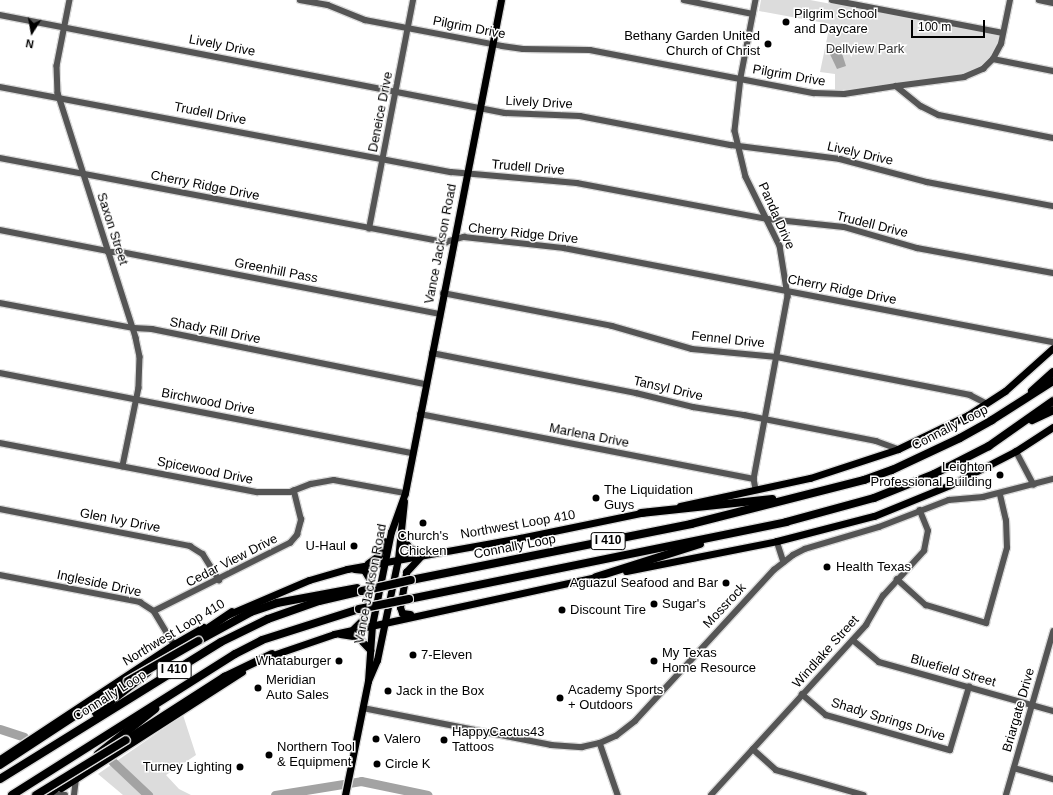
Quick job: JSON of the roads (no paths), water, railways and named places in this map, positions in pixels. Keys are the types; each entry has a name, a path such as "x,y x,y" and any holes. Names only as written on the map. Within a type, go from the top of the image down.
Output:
{"highway":[{"path":"1020,403 1053,372"},
{"name":"Connally Loop","path":"0,779 197,656 247,629 313,603 363,589 684,525 805,496 892,470 960,438 1020,403 1053,381"},
{"name":"I 410","path":"12,795 177,690 262,640 359,609 817,515 903,488 982,450 1026,422 1053,400"},
{"path":"1026,422 1053,410"},
{"path":"641,513 805,496"},
{"path":"596,576 732,533"},
{"path":"0,764 128,681 251,612 270,605 363,589"},
{"path":"64,739 193,636 232,612"},
{"path":"36,795 126,740 224,677 272,654"},
{"path":"50,795 177,690"}],"main road":[{"name":"Vance Jackson Road","path":"368,681 376,664 398,559 405,493 412,453 501,0"},
{"name":"Northwest Loop 410","path":"0,759 174,644 232,612 309,580 365,565 520,538 825,474 898,449 986,403 1022,378 1053,347"},
{"path":"50,795 272,654 334,634 385,622 596,576 777,541 849,524 899,507 950,485 1016,451 1053,427"},
{"name":"Vance Jackson Road","path":"345,795 368,681 372,625 391,532 405,493"},
{"path":"365,565 379,555 391,532"},
{"path":"401,537 410,548 425,554"},
{"path":"425,554 415,560 406,572 400,607 405,615 432,612"},
{"path":"347,569 364,570 370,580 362,619 353,630"},
{"path":"334,634 358,638 370,650"}],"street":[{"name":"Saxon Street","path":"70,0 56,75 59,98 140,357 137,400 123,466"},
{"name":"Pilgrim Drive","path":"300,0 328,5 360,18 493,44 523,49 590,50 830,95 964,77 982,69 993,59"},
{"name":"Deneice Drive","path":"369,229 413,0"},
{"path":"684,0 753,14"},
{"name":"Panda Drive","path":"756,0 741,78 735,125 738,146 746,177 768,220 783,257 788,291 754,479 756,489"},
{"path":"832,0 1003,32"},
{"path":"1010,0 1003,32 993,59 1053,71"},
{"path":"1039,0 1053,3"},
{"name":"Lively Drive","path":"0,15 480,108 526,115 580,116 738,146 840,159 927,182 1053,206"},
{"path":"896,86 921,106 939,115 1053,138"},
{"name":"Trudell Drive","path":"0,87 383,160 468,174 577,183 768,220 844,227 917,248 1053,273"},
{"name":"Cherry Ridge Drive","path":"0,158 369,229 446,242 464,237 564,248 1043,339 1053,347"},
{"name":"Greenhill Pass","path":"0,230 440,314"},
{"name":"Fennel Drive","path":"443,293 612,326 692,349 777,357 970,395 986,403"},
{"name":"Shady Rill Drive","path":"0,303 132,328 152,329 426,384"},
{"name":"Tansyl Drive","path":"432,353 636,393 693,408 765,419 876,441 898,449"},
{"name":"Birchwood Drive","path":"0,373 412,453"},
{"name":"Marlena Drive","path":"420,414 754,479"},
{"name":"Spicewood Drive","path":"0,443 257,492 294,491 311,484 334,480 405,493"},
{"path":"1016,451 1034,485"},
{"name":"Mossrock","path":"363,708 551,745 574,747 600,744 616,736 635,721 784,562 805,549 860,534 949,500 1000,494 1053,479"},
{"name":"Cedar View Drive","path":"154,612 281,550 294,539 301,520 294,491"},
{"path":"897,579 926,604 986,623 1007,548 1006,526 1000,494"},
{"name":"Glen Ivy Drive","path":"0,509 190,546 203,554 219,580"},
{"name":"Windlake Street","path":"710,795 853,640 866,625 883,596 927,546 928,531 920,511"},
{"path":"777,541 784,562"},
{"name":"Ingleside Drive","path":"0,575 134,601 154,612 174,644"},
{"name":"Briargate Drive","path":"1006,795 1051,644 1053,632"},
{"name":"Bluefield Street","path":"853,640 879,662 1053,711"},
{"name":"Shady Springs Drive","path":"802,694 826,715 950,750 969,687"},
{"path":"600,744 618,795"},
{"path":"753,749 776,770 864,795"},
{"path":"1014,768 1053,779"},
{"path":"74,795 76,779"},
{"path":"50,795 65,795"}],"waterway":[{"path":"0,729 24,737"},
{"path":"112,761 148,795"},
{"path":"275,795 361,781 428,795"}],"place":[{"name":"Pilgrim School and Daycare","path":"786,22"},
{"name":"Bethany Garden United Church of Christ","path":"768,44"},
{"name":"Leighton Professional Building","path":"1000,475"},
{"name":"The Liquidation Guys","path":"596,498"},
{"name":"Church's Chicken","path":"423,523"},
{"name":"U-Haul","path":"354,546"},
{"name":"Health Texas","path":"827,567"},
{"name":"Aguazul Seafood and Bar","path":"726,583"},
{"name":"Sugar's","path":"654,604"},
{"name":"Discount Tire","path":"562,610"},
{"name":"7-Eleven","path":"413,655"},
{"name":"Whataburger","path":"339,661"},
{"name":"My Texas Home Resource","path":"654,661"},
{"name":"Meridian Auto Sales","path":"258,688"},
{"name":"Jack in the Box","path":"388,691"},
{"name":"Academy Sports + Outdoors","path":"560,698"},
{"name":"Valero","path":"376,739"},
{"name":"HappyCactus43 Tattoos","path":"444,740"},
{"name":"Northern Tool & Equipment","path":"269,755"},
{"name":"Circle K","path":"377,764"},
{"name":"Turney Lighting","path":"240,767"}],"park label":[{"name":"Dellview Park","path":"865,49"}]}
